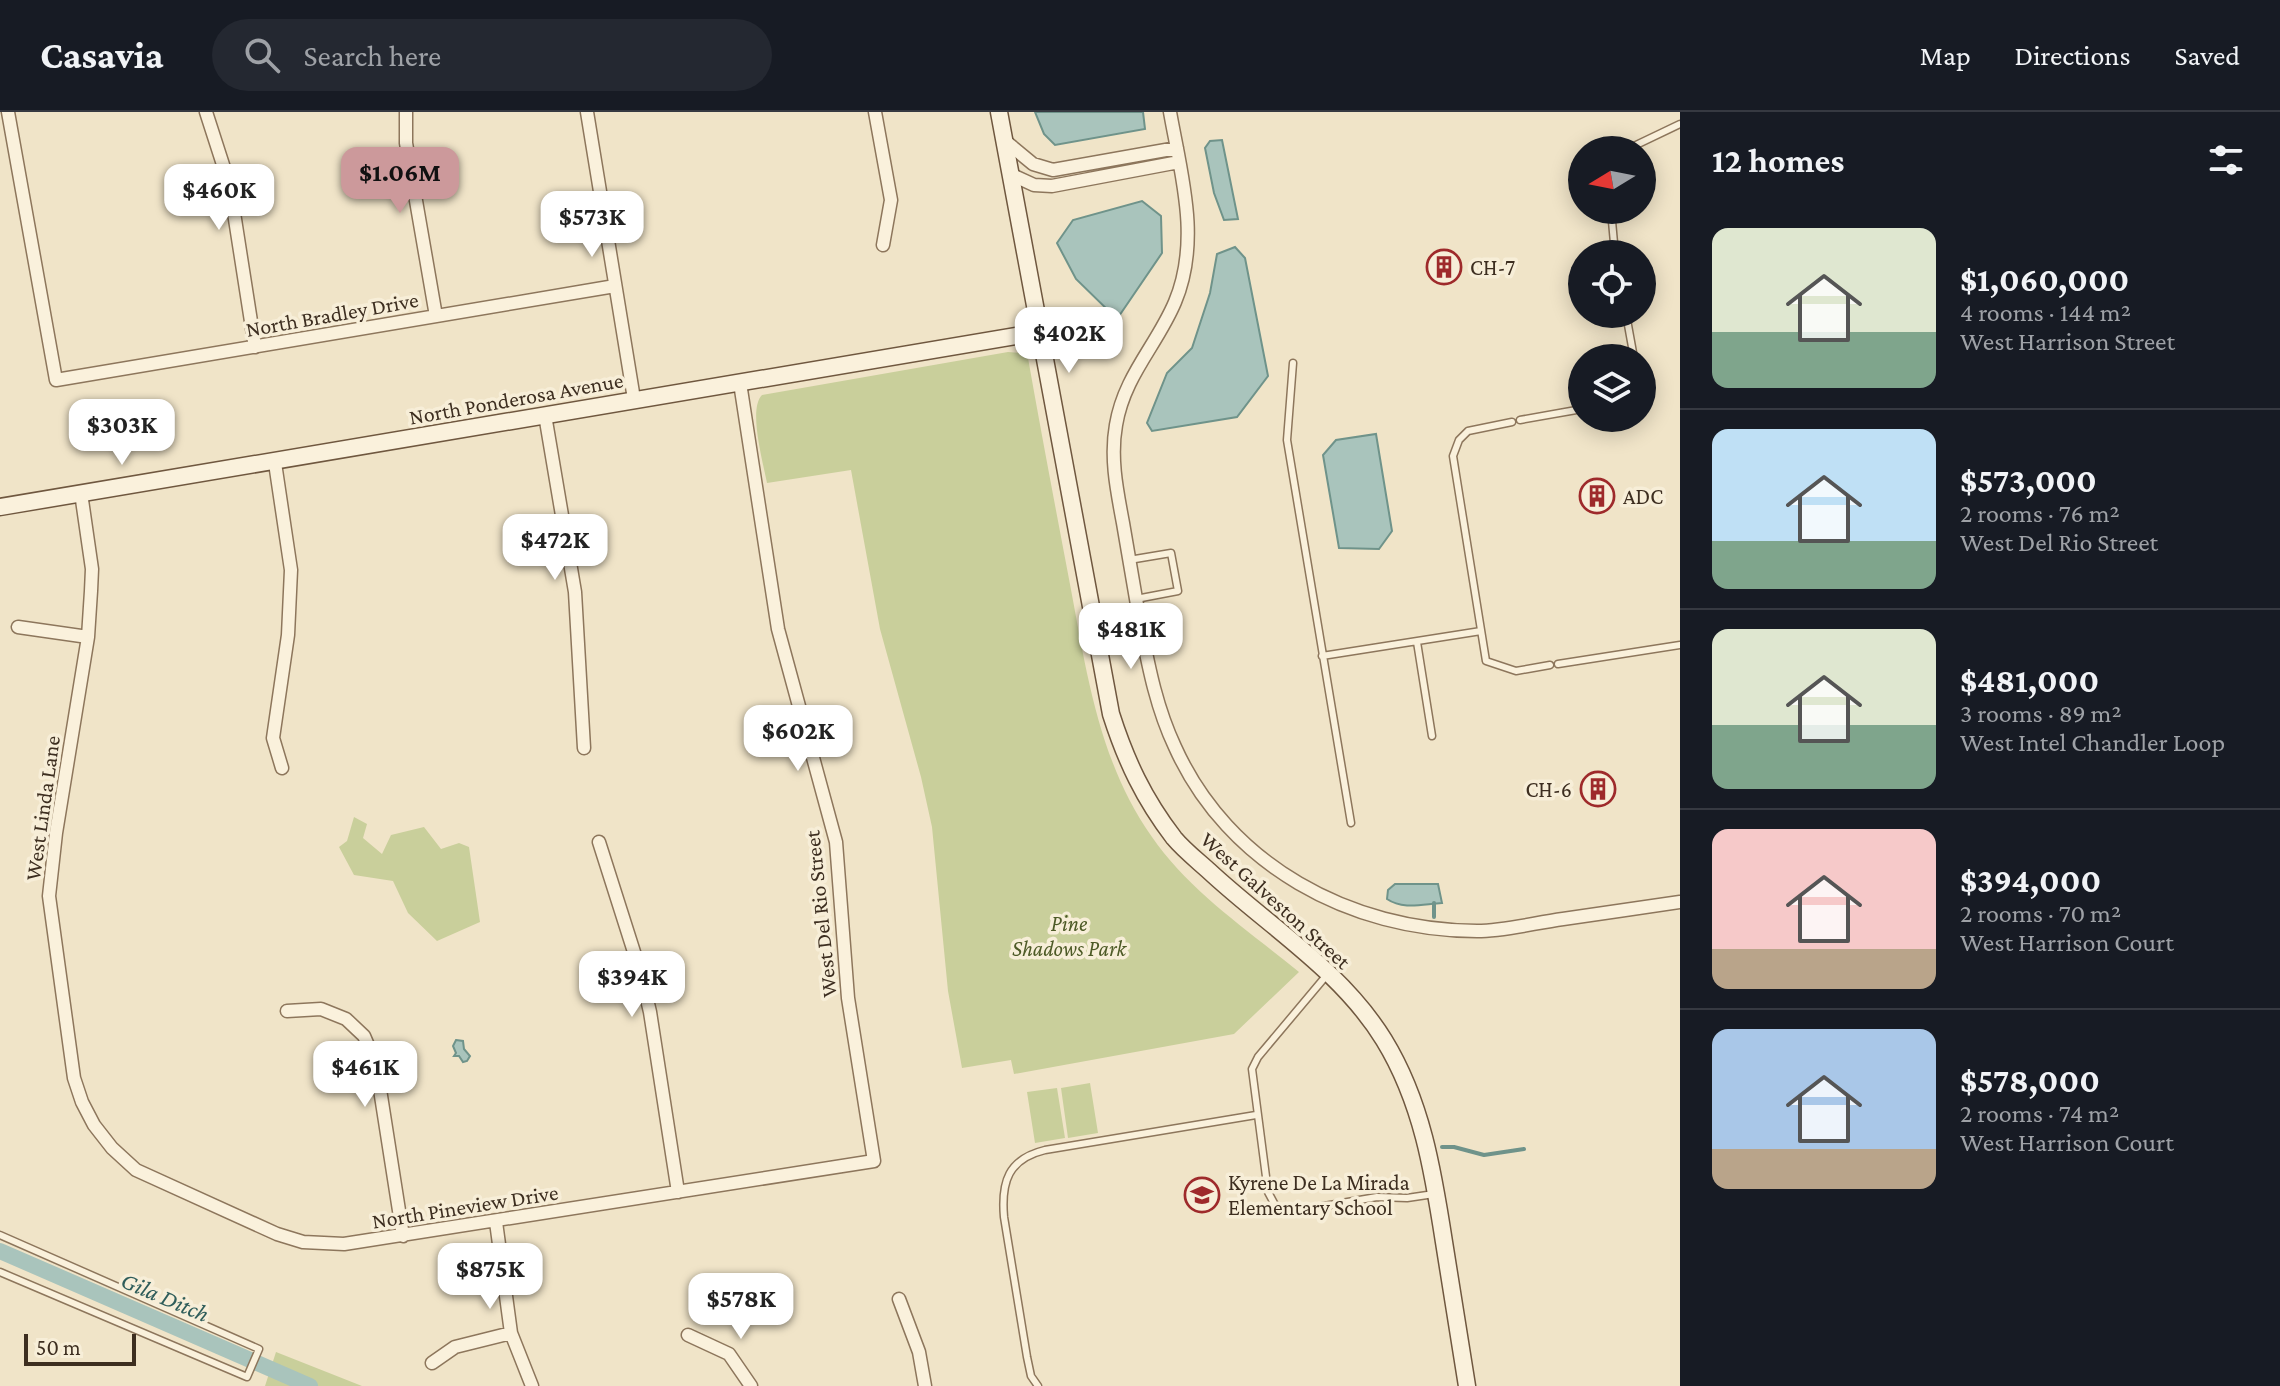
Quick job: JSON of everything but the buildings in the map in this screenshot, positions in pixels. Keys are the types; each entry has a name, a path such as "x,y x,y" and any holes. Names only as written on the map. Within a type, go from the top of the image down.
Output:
{"street":[{"path":"0,113 7,112"},
{"name":"North Bradley Drive","path":"7,112 56,380 615,286"},
{"path":"206,112 232,200 255,347"},
{"path":"406,112 406,143 436,316"},
{"path":"587,112 634,399"},
{"path":"875,112 891,200 883,245"},
{"name":"West Galveston Street","path":"999,112 1111,714 1126,760 1136,781 1175,840 1328,973 1383,1038 1401,1071 1417,1108 1432,1163 1467,1386"},
{"path":"1170,112 1188,225 1187,258 1175,302 1131,379 1116,425 1114,474 1159,706 1174,747 1192,779 1240,839 1277,871 1315,893 1358,912 1394,922 1479,931 1680,902"},
{"path":"1004,140 1033,164 1053,170 1177,148"},
{"path":"1010,174 1034,185 1052,186 1179,162"},
{"name":"North Ponderosa Avenue","path":"0,507 1040,332"},
{"name":"West Del Rio Street","path":"740,383 778,629 836,842 848,998 874,1161"},
{"path":"545,415 575,592 584,748"},
{"path":"275,463 291,570 288,635 273,738 282,768"},
{"name":"West Linda Lane","path":"81,493 92,569 88,637 56,833 49,896 74,1078 94,1125"},
{"path":"18,627 88,637"},
{"path":"599,842 650,1012 678,1192"},
{"path":"287,1011 321,1009 346,1019 364,1036 376,1064 403,1236"},
{"name":"North Pineview Drive","path":"94,1125 112,1148 136,1170 277,1234 303,1242 344,1244 874,1161"},
{"path":"496,1222 511,1333 532,1386"},
{"path":"899,1299 919,1352 925,1386"},
{"path":"432,1363 455,1347 511,1333"},
{"path":"688,1335 729,1354 751,1386"}],"lane":[{"path":"1655,136 1680,124"},
{"path":"1293,363 1287,440 1351,823"},
{"path":"1568,412 1468,431 1459,440 1453,456 1486,661 1516,671 1680,645"},
{"path":"1129,560 1171,553 1178,591 1136,599"},
{"path":"1322,656 1481,631"},
{"path":"1417,642 1432,736"},
{"path":"1328,973 1258,1057 1252,1069 1268,1192 1275,1205 1289,1212 1377,1197 1407,1198 1437,1194"},
{"path":"1038,1386 1031,1376 1027,1357 1004,1217 1002,1198 1005,1181 1014,1167 1028,1154 1045,1150 1256,1115"},
{"path":"0,1235 259,1349 247,1377 0,1272"}],"green space":[{"name":"Pine Shadows Park","path":"1008,352 1022,353 1028,358 1088,680 1106,745 1119,777 1134,808 1167,857 1202,893 1299,972 1234,1034 1014,1074 1011,1060 962,1068 948,991 932,827 880,629 851,470 767,483 756,423 758,402 762,395"},
{"path":"354,817 367,824 363,838 382,854 391,835 424,827 441,849 459,843 469,847 480,922 437,941 408,913 393,881 354,875 339,847 347,841"},
{"path":"1090,1083 1098,1133 1068,1138 1061,1088"},
{"path":"1057,1088 1065,1138 1035,1143 1027,1092"},
{"path":"276,1352 362,1386 265,1386"}],"water":[{"path":"1035,112 1143,112 1145,129 1055,145 1044,134"},
{"path":"1222,140 1238,219 1224,220 1214,193 1205,148 1210,141"},
{"path":"1142,201 1161,216 1162,253 1117,319 1076,279 1057,243 1073,220"},
{"path":"1235,247 1245,258 1268,376 1237,417 1152,431 1147,423 1167,373 1192,348 1210,293 1217,254"},
{"path":"1376,434 1392,531 1379,549 1339,548 1323,455 1336,440"},
{"path":"1395,884 1438,884 1442,903 1413,906 1393,902 1387,899 1388,890"},
{"path":"456,1040 463,1041 464,1049 470,1056 467,1061 454,1056"}],"waterway":[{"path":"1434,903 1434,917"},
{"path":"1442,1147 1484,1155 1524,1149"},
{"name":"Gila Ditch","path":"0,1251 310,1386"}],"place":[{"name":"CH-7","path":"1444,267"},
{"name":"ADC","path":"1597,496"},
{"name":"CH-6","path":"1598,789"},
{"name":"Kyrene De La Mirada Elementary School","path":"1202,1195"}]}
